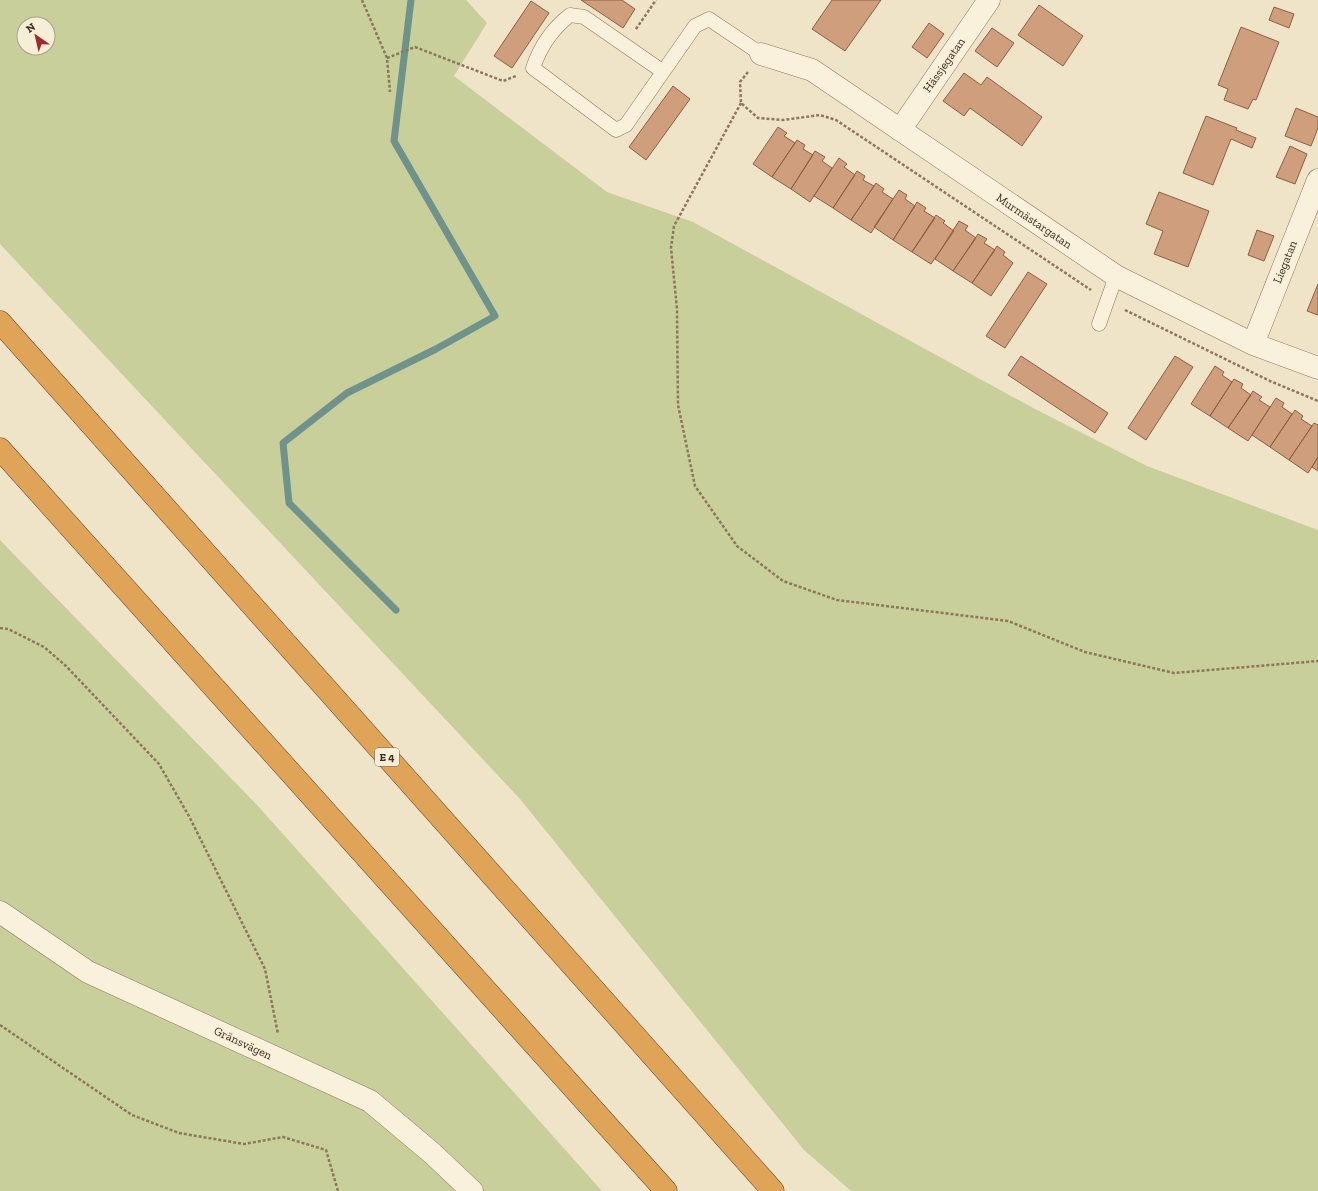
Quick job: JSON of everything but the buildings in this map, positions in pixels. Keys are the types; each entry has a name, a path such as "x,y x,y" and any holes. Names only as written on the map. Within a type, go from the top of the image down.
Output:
{"highway":[{"name":"E 4","path":"0,322 773,1191"},
{"path":"0,449 666,1191"}],"street":[{"name":"Hässjegatan","path":"900,130 989,0"},
{"name":"Murmästargatan","path":"761,54 812,70 1116,276 1253,344 1318,368"},
{"name":"Liegatan","path":"1253,344 1318,180"},
{"name":"Gränsvägen","path":"0,912 88,972 370,1101 433,1154 472,1191"}],"lane":[{"path":"662,72 584,17 570,15 558,25 538,53 533,68 616,130 626,125 695,26 709,19 761,54"},
{"path":"1099,324 1116,276"}],"path":[{"path":"362,0 387,58 390,92"},
{"path":"624,45 656,0"},
{"path":"387,58 415,47 503,81 533,68"},
{"path":"761,54 740,82 741,103 674,226 671,248 677,309 678,404 695,486 737,546 783,581 837,600 1008,621 1085,652 1174,673 1318,661"},
{"path":"741,103 758,118 783,120 820,115 836,120 1108,302 1270,381 1318,401"},
{"path":"0,628 8,629 44,647 66,666 158,764 190,818 265,969 279,1035"},
{"path":"0,1025 132,1115 179,1133 244,1144 283,1137 326,1150 338,1191"}],"green space":[{"path":"0,0 466,0 487,23 454,76 607,192 693,222 1035,409 1147,466 1318,530 1318,1191 851,1191 804,1150 520,799 0,244"},
{"path":"0,540 258,806 602,1191 0,1191"}],"waterway":[{"path":"396,610 289,503 283,443 347,393 436,349 495,316 394,141 411,0"}]}
